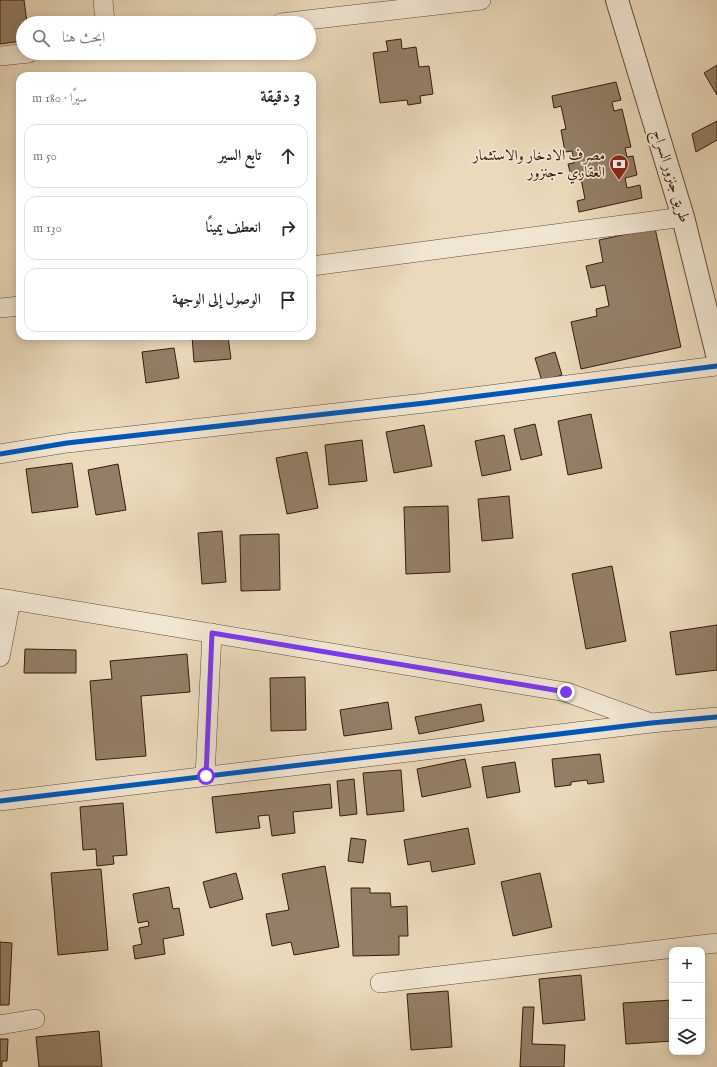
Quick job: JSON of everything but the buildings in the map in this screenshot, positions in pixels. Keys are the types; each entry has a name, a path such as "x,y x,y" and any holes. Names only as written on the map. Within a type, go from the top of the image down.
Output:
{"street":[{"path":"103,0 104,16"},
{"path":"316,19 481,0"},
{"name":"طريق جنزور السراج","path":"617,0 684,217 717,354"},
{"path":"0,56 16,54"},
{"path":"316,265 684,217"},
{"path":"0,308 16,306"},
{"path":"0,454 67,443 425,403 717,366"},
{"path":"0,657 6,599 566,692 651,723"},
{"path":"206,776 212,633"},
{"path":"0,801 651,723 717,717"},
{"path":"380,983 717,943"},
{"path":"0,1024 35,1019"}],"cycle path":[{"path":"0,454 67,443 425,403 717,366"},
{"path":"0,801 651,723 717,717"}],"place":[{"name":"مصرف الادخار والاستثمار العقاري -جنزور","path":"619,181"}],"route":[{"path":"206,776 212,633 566,692"}]}
